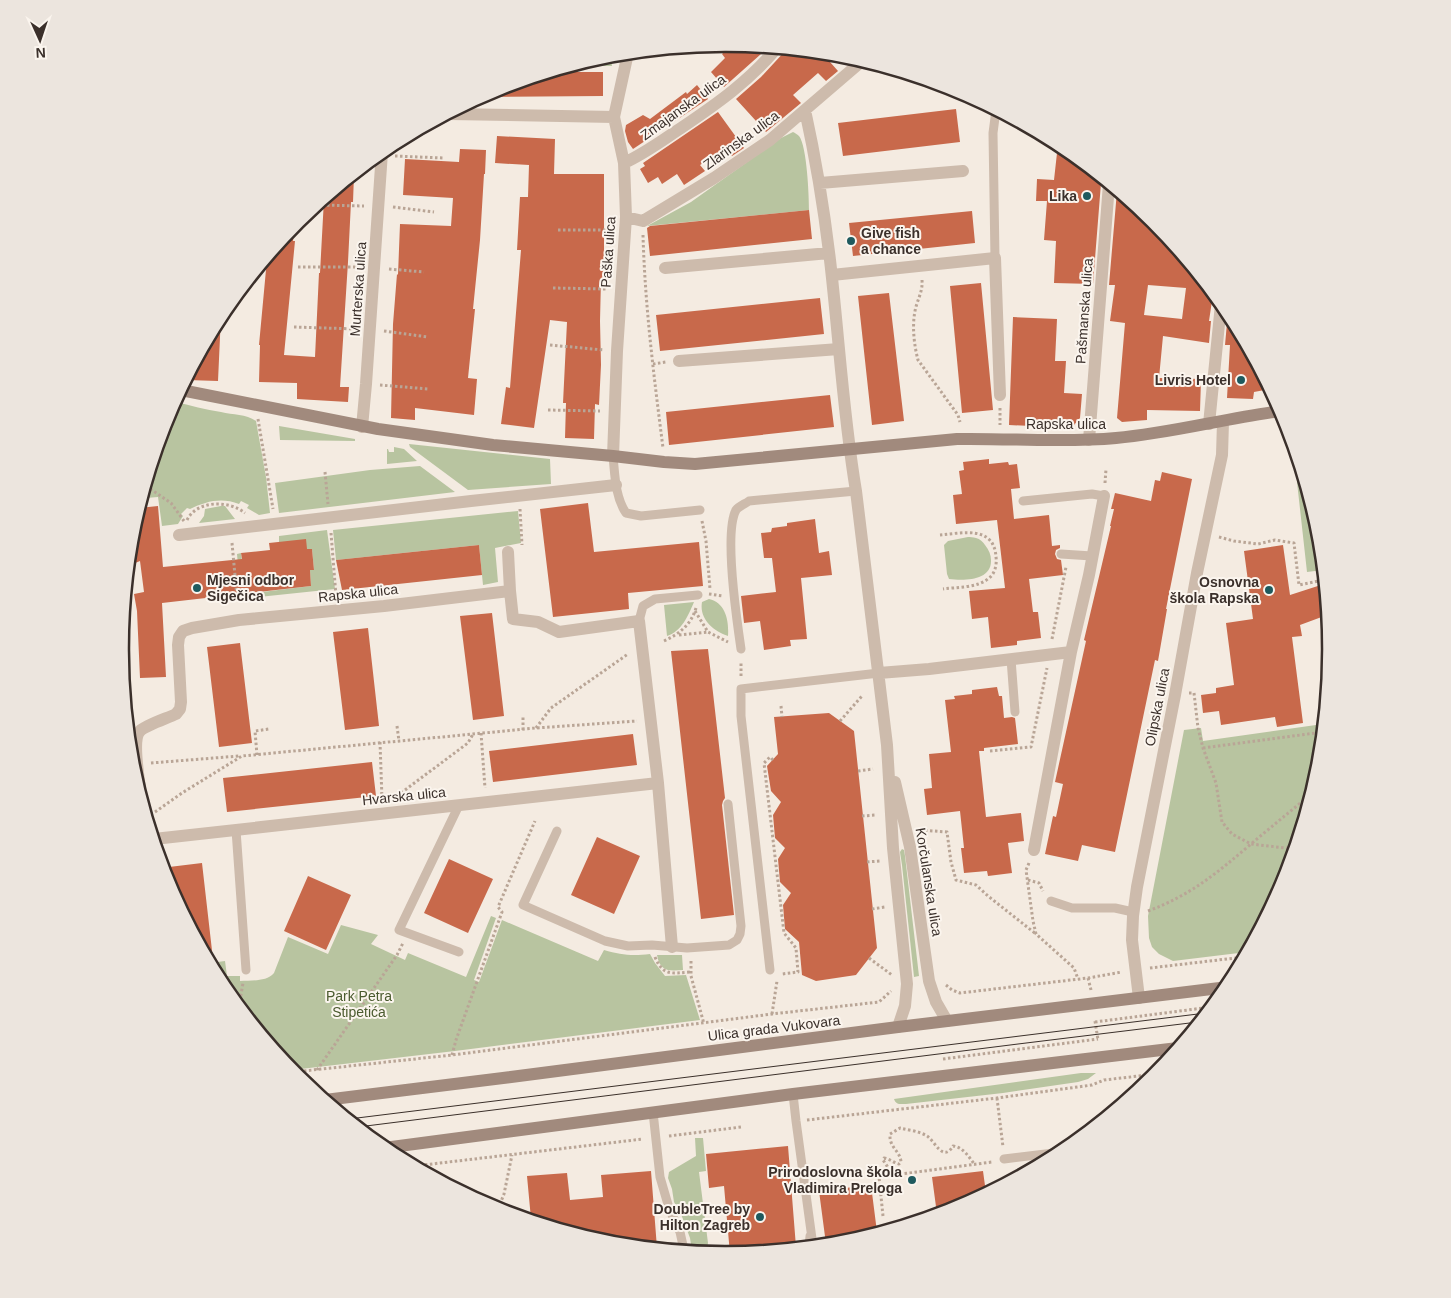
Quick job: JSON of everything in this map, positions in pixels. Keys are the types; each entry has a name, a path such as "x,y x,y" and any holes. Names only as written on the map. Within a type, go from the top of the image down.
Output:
{"main road":[{"name":"Rapska ulica","path":"188,391 362,427 493,445 695,464 957,439 1089,440 1147,435 1273,413"},
{"name":"Ulica grada Vukovara","path":"334,1099 1215,989"},
{"path":"396,1146 793,1094 1167,1049"}],"street":[{"name":"Zmajanska ulica","path":"624,163 643,154 725,98 771,55"},
{"name":"Paška ulica","path":"613,456 617,351 626,218 624,163 614,118 625,62"},
{"name":"Zlarinska ulica","path":"643,220 714,178 770,140 855,67"},
{"path":"475,108 614,118"},
{"path":"805,110 820,183 832,275 850,449"},
{"name":"Murterska ulica","path":"362,427 381,162"},
{"path":"820,183 963,171"},
{"name":"Pašmanska ulica","path":"1089,440 1108,192"},
{"path":"626,218 643,220"},
{"path":"665,268 829,253"},
{"path":"832,275 994,258 1000,395"},
{"path":"1209,424 1220,316"},
{"path":"679,361 839,349"},
{"name":"Olipska ulica","path":"1139,998 1132,940 1139,912 1137,887 1197,572 1222,455 1223,422"},
{"name":"Korčulanska ulica","path":"850,449 888,745 893,848 907,984 904,1006 898,1027"},
{"path":"179,535 616,485"},
{"path":"1034,850 1071,652 1104,496"},
{"path":"508,552 513,619 538,622 559,632 639,621 658,783 672,947"},
{"name":"Rapska ulica","path":"136,739 137,734 142,729 176,714 180,709 178,645 179,636 183,630 248,619 338,611 510,591"},
{"path":"879,673 1071,652"},
{"name":"Korčulanska ulica","path":"888,745 910,847 928,981 946,1021"},
{"name":"Hvarska ulica","path":"160,838 658,783"}],"lane":[{"path":"994,258 993,134 995,117"},
{"path":"613,456 620,506 626,513 641,516 700,510"},
{"path":"741,649 731,559 732,526 736,511 749,501 856,491"},
{"path":"1023,500 1092,494 1104,496"},
{"path":"1065,554 1092,556"},
{"path":"639,621 643,606 655,599 698,595"},
{"path":"1011,660 1015,712"},
{"path":"770,970 741,716 741,689 879,673"},
{"path":"557,831 523,905 605,940 628,946 652,945 688,948 729,945 737,940 740,934 741,919 728,804"},
{"path":"459,805 399,930 459,952"},
{"path":"236,830 246,970"},
{"path":"1051,901 1072,908 1115,908 1139,912"},
{"path":"793,1094 812,1239"},
{"path":"653,1112 660,1177 683,1244"},
{"path":"1004,1159 1042,1154"},
{"path":"810,1239 811,1233"}],"path":[{"path":"393,154 443,158"},
{"path":"328,205 378,206 434,212"},
{"path":"643,220 644,270 664,456"},
{"path":"558,230 615,230"},
{"path":"298,266 375,267 424,272"},
{"path":"921,272 923,287 915,311 915,349 918,360 958,415 960,422"},
{"path":"553,288 612,289"},
{"path":"294,327 370,330 428,337"},
{"path":"550,345 607,351"},
{"path":"366,384 428,389"},
{"path":"1000,395 1000,431"},
{"path":"548,410 603,411"},
{"path":"258,419 275,524"},
{"path":"325,472 338,611"},
{"path":"151,489 171,503 186,523 194,511 222,503 244,511 257,526"},
{"path":"508,552 522,545 520,496"},
{"path":"700,510 706,541 711,594"},
{"path":"230,529 237,597"},
{"path":"940,535 972,532 983,534 991,539 996,556 994,574 988,579 970,585 943,588"},
{"path":"1219,537 1258,544 1275,540 1294,542 1299,585 1318,581"},
{"path":"990,751 1031,747 1049,655 1065,554"},
{"path":"678,635 687,625 695,611 698,595 711,594 736,598"},
{"path":"695,611 708,632 730,643 730,650"},
{"path":"664,641 678,635 708,632"},
{"path":"741,649 741,689"},
{"path":"536,728 551,708 631,652"},
{"path":"733,663 741,663"},
{"path":"1188,693 1194,693 1198,728 1216,783 1222,822 1232,834 1251,844 1287,848"},
{"path":"840,721 862,696"},
{"path":"781,706 782,717"},
{"path":"523,716 523,730"},
{"path":"150,763 257,755 536,728 640,721"},
{"path":"397,726 399,741"},
{"path":"257,755 255,731 269,729"},
{"path":"481,733 486,792"},
{"path":"1203,748 1316,733"},
{"path":"391,801 468,743 473,734"},
{"path":"380,742 382,802"},
{"path":"155,812 182,792 242,756"},
{"path":"772,1014 778,982 774,976 800,973 796,948 784,933 764,763 770,757 773,760"},
{"path":"858,771 873,769"},
{"path":"1139,912 1173,901 1197,888 1302,801"},
{"path":"862,816 876,815"},
{"path":"452,1055 502,912 498,907 535,821"},
{"path":"917,830 947,832 951,862 956,880 976,885 1074,968 1078,979"},
{"path":"1034,850 1026,870 1036,934"},
{"path":"868,862 880,861"},
{"path":"1028,880 1039,883 1051,901"},
{"path":"872,909 879,908"},
{"path":"317,1070 397,955 408,934"},
{"path":"788,939 792,935"},
{"path":"654,952 656,961 669,974 692,972"},
{"path":"692,956 692,972 704,1024"},
{"path":"869,958 892,975"},
{"path":"1152,968 1235,958"},
{"path":"242,997 246,970"},
{"path":"941,981 952,990 960,993 1088,978 1121,972"},
{"path":"1088,978 1090,989"},
{"path":"304,1071 452,1055 879,1002 894,989"},
{"path":"943,1059 1098,1040 1095,1019 1202,1007"},
{"path":"811,1119 997,1098 1092,1085 1104,1080 1142,1076"},
{"path":"883,1216 879,1177 975,1165 1004,1159 997,1098"},
{"path":"712,1131 741,1127"},
{"path":"893,1175 883,1160 884,1158 897,1164 901,1162 900,1156 890,1143 890,1134 900,1128 925,1135 933,1140 939,1150 943,1152 950,1151 953,1146 958,1147 975,1165"},
{"path":"425,1165 576,1147"},
{"path":"501,1202 512,1155"}],"green space":[{"path":"793,132 799,136 804,150 809,210 647,226 691,202 781,138"},
{"path":"182,404 244,416 256,421 270,513 259,515 247,508 249,505 241,501 239,504 220,500 190,509 187,508 181,514 183,516 178,524 162,526 158,497 148,498 161,457"},
{"path":"279,426 355,439 355,441 280,440"},
{"path":"409,444 550,459 551,484 468,490 410,447"},
{"path":"394,447 404,449 417,461 387,464 387,449 389,452 394,452"},
{"path":"420,466 455,492 279,513 275,483 370,470"},
{"path":"1297,482 1311,533 1317,571 1307,572"},
{"path":"225,506 235,519 199,523 204,516 205,509"},
{"path":"518,511 521,543 495,548 498,582 483,585 479,545 336,560 333,530"},
{"path":"327,530 335,589 241,599 237,554 241,553 246,594 311,586 310,570 314,570 312,549 279,542 279,536"},
{"path":"968,537 977,538 988,549 991,560 990,567 982,576 976,578 949,579 944,545 948,541"},
{"path":"709,599 715,601 723,609 728,624 728,636 712,628 705,619 702,602"},
{"path":"694,602 681,627 667,636 664,605"},
{"path":"1317,725 1311,765 1290,841 1277,877 1242,947 1238,953 1173,961 1159,954 1152,947 1149,938 1148,916 1184,730 1201,728 1203,741"},
{"path":"902,849 905,856 919,976 914,977 900,852"},
{"name":"Park Petra Stipetića","path":"491,916 496,918 474,980 479,982 502,920 598,961 604,950 627,955 650,954 665,976 686,975 700,1020 302,1069 252,1012 227,976 240,976 240,981 263,979 271,976 274,973 288,937 328,954 341,925 378,935 371,944 405,960 408,953 466,977"},
{"path":"657,955 682,955 683,970 666,969 660,965"},
{"path":"225,961 227,975 218,962"},
{"path":"1081,1073 1096,1073 1088,1079 1078,1082 1003,1093 906,1104 897,1103 894,1099"},
{"path":"695,1138 703,1138 706,1171 699,1172 708,1245 691,1244 681,1214 674,1202 668,1178 669,1172 696,1156"}],"building":[{"path":"726,52 761,54 724,87 711,72 725,58 722,54"},
{"path":"781,56 830,62 838,71 826,81 818,73 793,95 801,103 766,132 736,99 761,77"},
{"path":"575,72 603,72 603,96 500,97 534,84"},
{"path":"697,85 708,99 633,149 628,142 625,131 626,125 643,115 650,119"},
{"path":"956,109 960,142 843,156 838,123"},
{"path":"718,112 744,148 732,156 726,148 700,165 705,171 684,185 677,174 662,184 658,177 648,183 640,169 645,166 643,163"},
{"path":"497,136 555,139 554,174 604,174 604,259 603,279 601,279 600,321 601,365 599,405 595,404 594,439 565,438 566,403 563,403 567,322 550,320 534,428 501,424 506,387 510,388 521,250 517,250 520,197 528,197 529,165 495,163"},
{"path":"460,149 486,150 473,309 475,309 468,378 477,379 474,415 415,408 415,420 391,418 393,324 398,275 400,224 451,226 453,198 403,195 405,159 459,162"},
{"path":"1057,153 1101,186 1093,284 1054,283 1056,241 1044,240 1047,201 1036,201 1037,179 1054,180"},
{"path":"354,183 340,387 349,387 348,402 297,399 297,383 259,382 259,345 266,269 293,238 293,241 295,241 284,355 315,357 323,209"},
{"path":"1116,199 1147,227 1174,256 1211,304 1209,343 1163,336 1159,378 1201,379 1200,411 1147,410 1147,420 1122,422 1117,418 1125,323 1110,321 1115,285 1109,285","holes":["1148,285 1186,288 1182,319 1144,315"]},
{"path":"809,210 812,239 650,256 647,228 650,226"},
{"path":"972,211 975,243 853,256 849,223"},
{"path":"981,283 993,410 962,413 950,286"},
{"path":"889,293 904,421 872,425 858,296"},
{"path":"820,298 824,334 660,351 656,315"},
{"path":"1013,317 1057,319 1055,361 1066,361 1064,393 1082,394 1080,418 1074,425 1067,428 1052,429 1052,427 1009,425"},
{"name":"Livris Hotel","path":"1227,327 1263,390 1254,392 1253,399 1227,398 1230,345 1225,345"},
{"path":"220,333 218,381 194,380"},
{"path":"830,395 834,427 669,445 666,412"},
{"path":"989,459 989,464 1008,462 1009,465 1017,464 1020,488 1011,489 1014,519 1049,515 1052,546 1060,545 1055,554 1057,559 1061,560 1063,575 1029,579 1033,612 1038,612 1041,638 1017,641 1017,645 991,648 988,617 972,619 969,591 1005,588 997,520 956,524 953,495 962,494 959,471 964,470 963,462"},
{"path":"1162,472 1192,479 1166,609 1158,661 1155,660 1115,852 1082,845 1078,861 1045,854 1053,816 1056,817 1063,784 1055,782 1086,641 1084,640 1111,526 1114,509 1111,509 1115,493 1151,501 1155,480 1160,481"},
{"path":"588,503 594,552 699,542 703,586 628,593 629,609 553,617 540,509"},
{"path":"158,506 163,567 242,559 241,553 270,550 269,543 306,539 307,549 312,549 314,570 310,570 311,586 162,603 166,677 140,678 137,611 134,594 144,592 140,561 135,563 146,507"},
{"path":"815,519 819,553 829,551 832,575 801,578 807,639 790,640 791,646 764,650 760,621 744,623 741,596 776,592 772,558 764,558 761,533 771,532 772,528 787,526 787,523"},
{"path":"479,545 482,575 342,590 336,560"},
{"path":"1283,545 1290,595 1319,586 1321,617 1300,625 1302,636 1292,637 1303,723 1277,727 1275,717 1221,725 1219,711 1203,713 1201,695 1216,693 1216,688 1234,685 1226,623 1253,619 1244,551"},
{"path":"492,613 504,716 473,720 460,616"},
{"path":"368,628 379,726 345,730 333,632"},
{"path":"240,643 252,743 219,747 207,647"},
{"path":"708,649 725,798 722,805 734,915 701,919 671,651"},
{"path":"997,687 999,696 1002,696 1004,718 1015,718 1018,744 984,748 984,751 979,751 986,817 1021,813 1024,841 1008,843 1012,873 988,876 987,871 964,873 961,848 964,848 960,811 927,815 924,789 932,788 929,754 951,752 945,700 955,699 954,696 972,694 972,690"},
{"path":"829,713 854,731 877,948 856,975 816,981 802,975 799,942 785,929 783,905 791,893 780,882 778,859 785,848 775,838 773,815 781,802 771,791 767,766 778,754 774,717"},
{"path":"633,734 637,765 493,782 489,751"},
{"path":"372,762 376,796 227,812 223,778"},
{"path":"597,837 640,856 614,914 571,895"},
{"path":"449,859 493,879 468,933 424,913"},
{"path":"202,863 212,952 191,913 170,867"},
{"path":"308,876 351,895 326,950 284,931"},
{"name":"DoubleTree by Hilton Zagreb","path":"788,1146 796,1241 729,1246 724,1186 709,1188 706,1154"},
{"path":"651,1171 656,1241 609,1234 530,1213 527,1176 567,1173 570,1200 603,1197 601,1175"},
{"path":"983,1171 985,1186 936,1207 932,1177"},
{"path":"871,1185 876,1226 825,1237 819,1191"}],"tram line":[{"path":"357,1118 1197,1014"},
{"path":"367,1126 1190,1023"}],"place":[{"name":"Lika","path":"1087,196"},
{"name":"Give fish a chance","path":"851,241"},
{"name":"Livris Hotel","path":"1241,380"},
{"name":"Mjesni odbor Sigečica","path":"197,588"},
{"name":"Osnovna škola Rapska","path":"1269,590"},
{"name":"Prirodoslovna škola Vladimira Preloga","path":"912,1180"},
{"name":"DoubleTree by Hilton Zagreb","path":"760,1217"}]}
